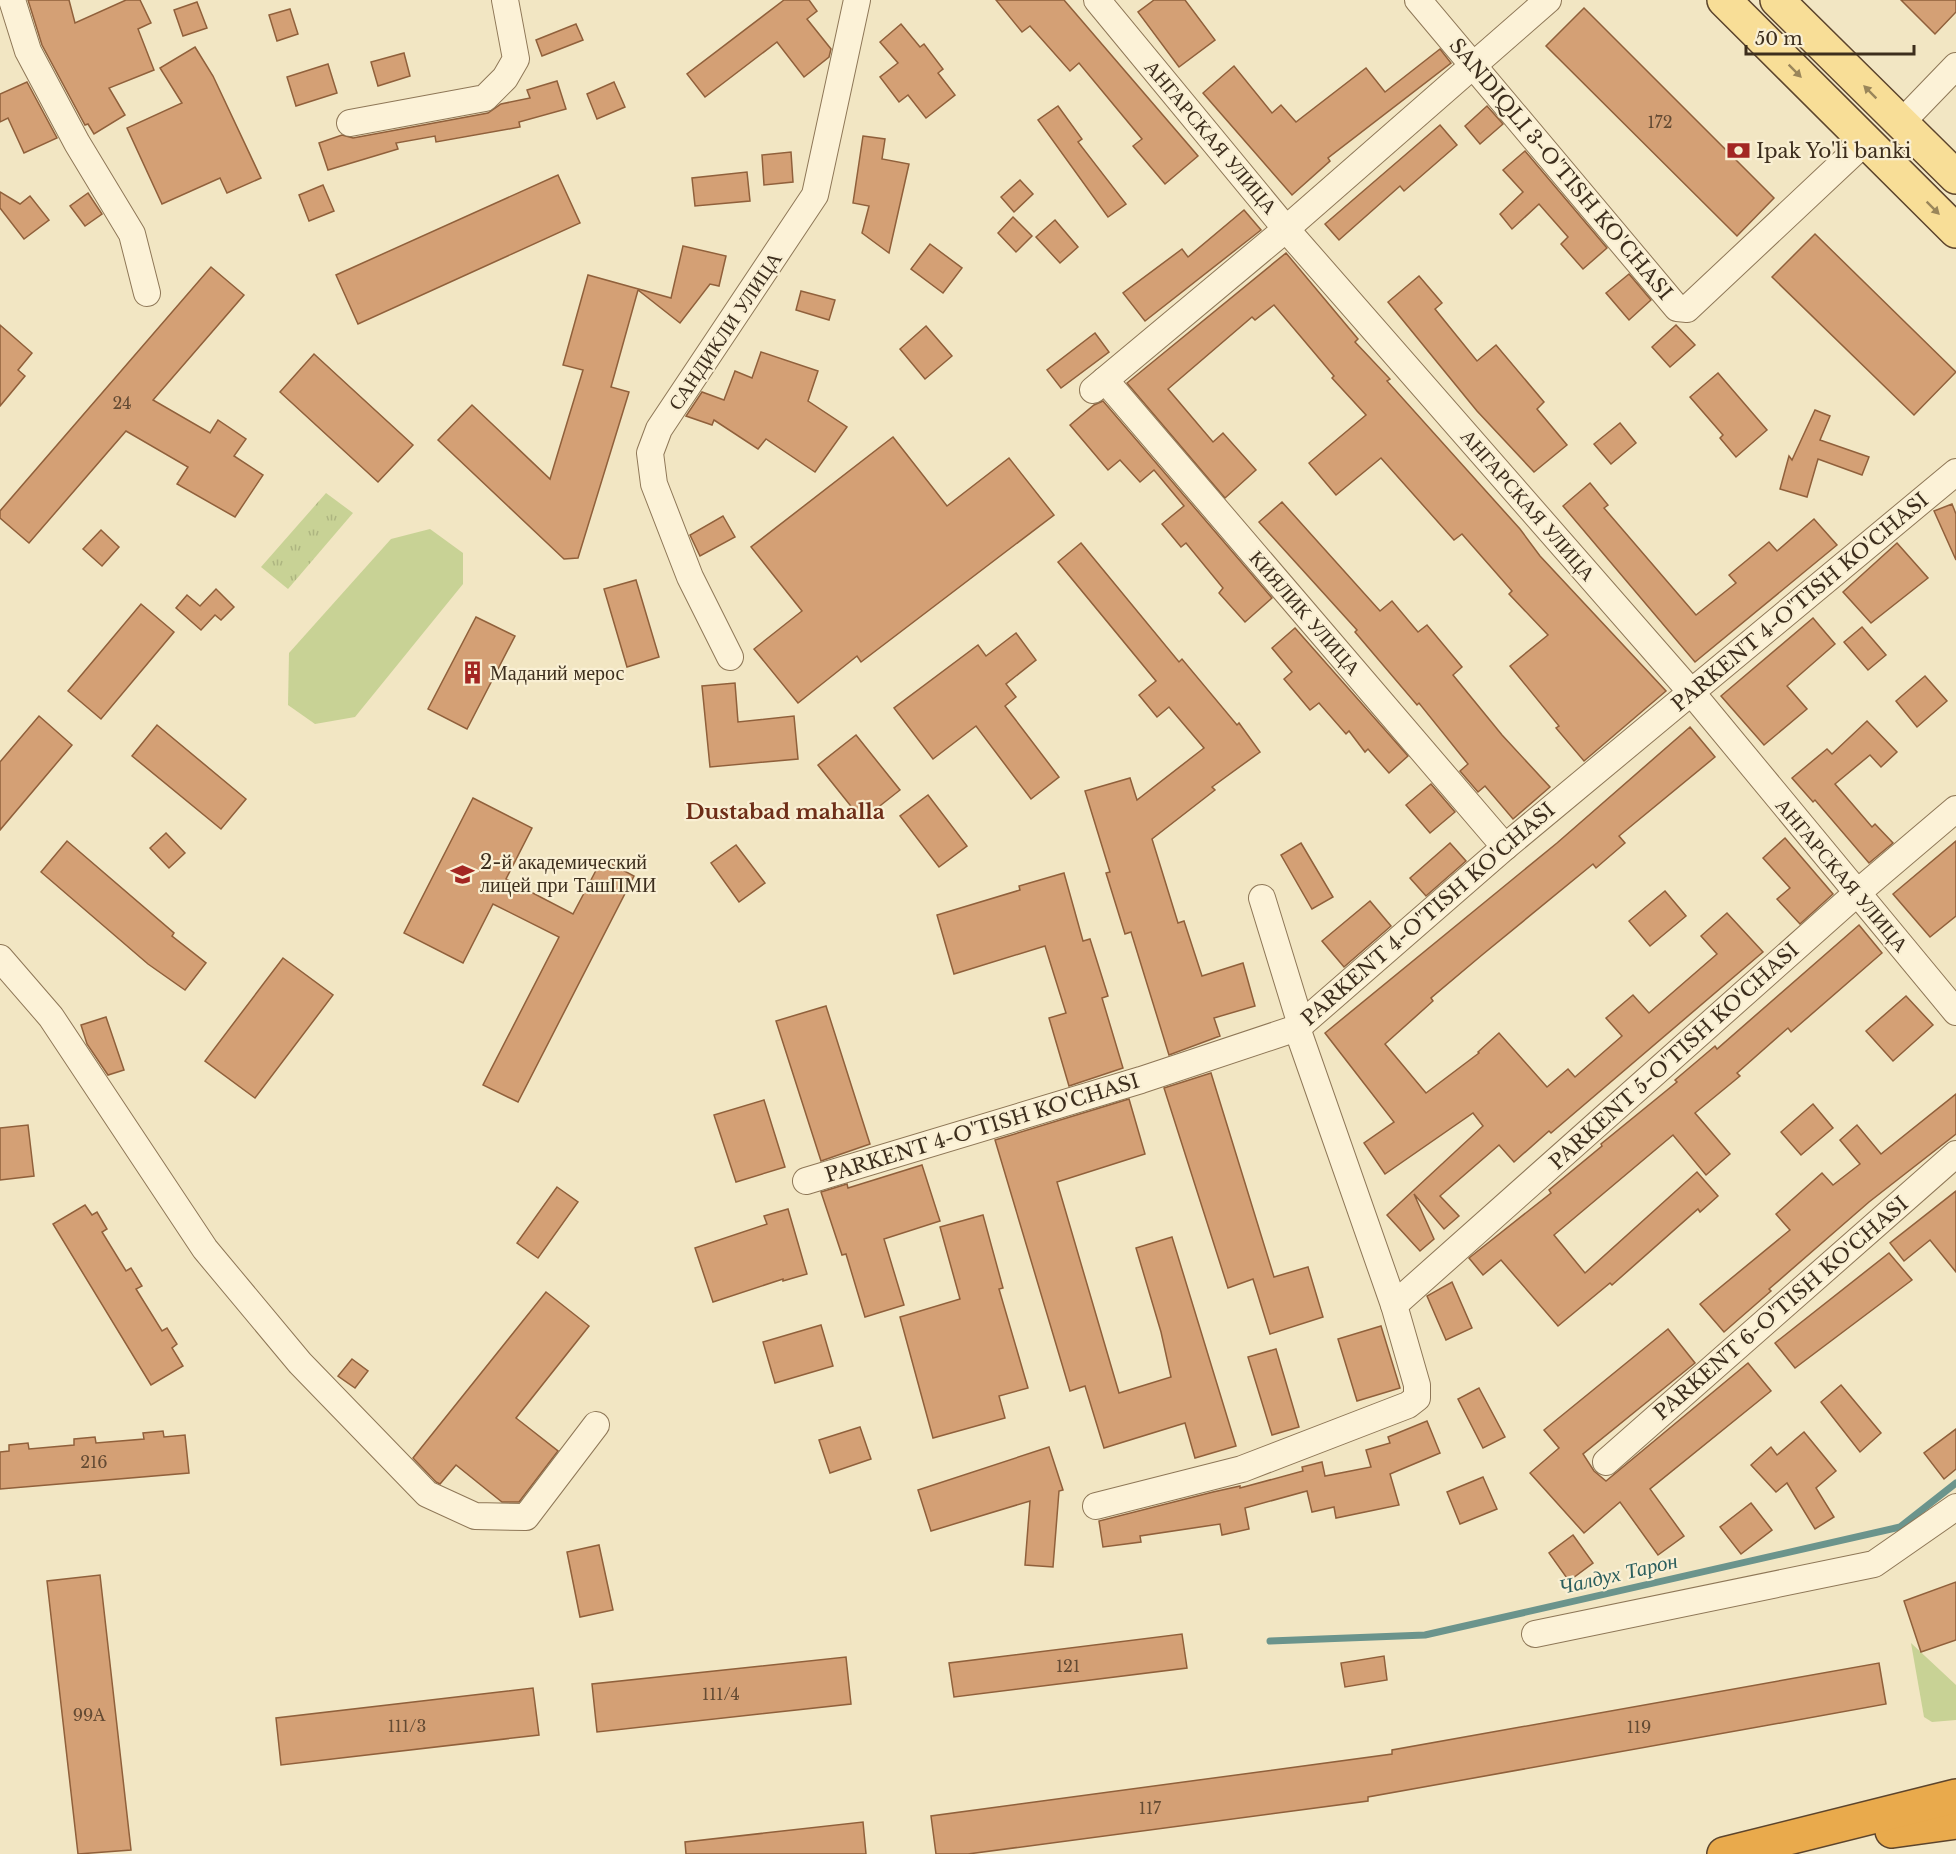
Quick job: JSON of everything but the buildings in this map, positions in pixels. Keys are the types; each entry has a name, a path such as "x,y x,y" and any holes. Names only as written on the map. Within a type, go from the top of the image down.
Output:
{"highway":[{"path":"1724,1854 1956,1796"},
{"path":"1736,1854 1956,1822"}],"main road":[{"path":"1724,0 1956,231"},
{"path":"1777,0 1956,177"}],"street":[{"path":"12,0 28,51 77,143 132,234 147,293"},
{"path":"350,123 485,98 505,78 516,59 505,0"},
{"name":"САНДИКЛИ УЛИЦА","path":"730,657 690,577 654,484 650,453 659,429 815,195 849,49 857,0"},
{"name":"АНГАРСКАЯ УЛИЦА","path":"1097,0 1286,229 1692,693 1956,1012"},
{"name":"SANDIQLI 3-O'TISH KO'CHASI","path":"1418,0 1476,66 1677,308 1688,309 1866,141"},
{"path":"1286,229 1476,66 1548,0"},
{"path":"1900,123 1956,66"},
{"name":"КИЯЛИК УЛИЦА","path":"1286,229 1099,385 1505,846"},
{"name":"PARKENT 4-O'TISH KO'CHASI","path":"806,1181 1141,1080 1299,1026 1505,846 1956,472"},
{"name":"PARKENT 5-O'TISH KO'CHASI","path":"1394,1305 1857,893 1956,809"},
{"path":"1096,1506 1242,1469 1413,1403 1417,1398 1417,1385 1394,1305 1299,1026 1262,898"},
{"path":"0,958 51,1017 206,1249 300,1363 427,1494 475,1515 526,1517 596,1425"},
{"name":"PARKENT 6-O'TISH KO'CHASI","path":"1606,1462 1956,1154"},
{"path":"1535,1634 1874,1564 1956,1507"}],"green space":[{"path":"326,493 353,513 288,589 261,567"},
{"path":"430,529 463,553 463,584 355,717 315,724 288,705 289,653 391,539"},
{"path":"1911,1643 1956,1685 1956,1720 1932,1722 1924,1717"}],"waterway":[{"name":"Чалдух Тарон","path":"1270,1641 1425,1635 1900,1527 1956,1483"}],"place":[{"name":"Ipak Yo'li banki","path":"1738,151"},
{"name":"Маданий мерос","path":"472,673"},
{"name":"2-й академический лицей при ТашПМИ","path":"462,874"}],"district":[{"name":"Dustabad mahalla","path":"785,812"}]}
